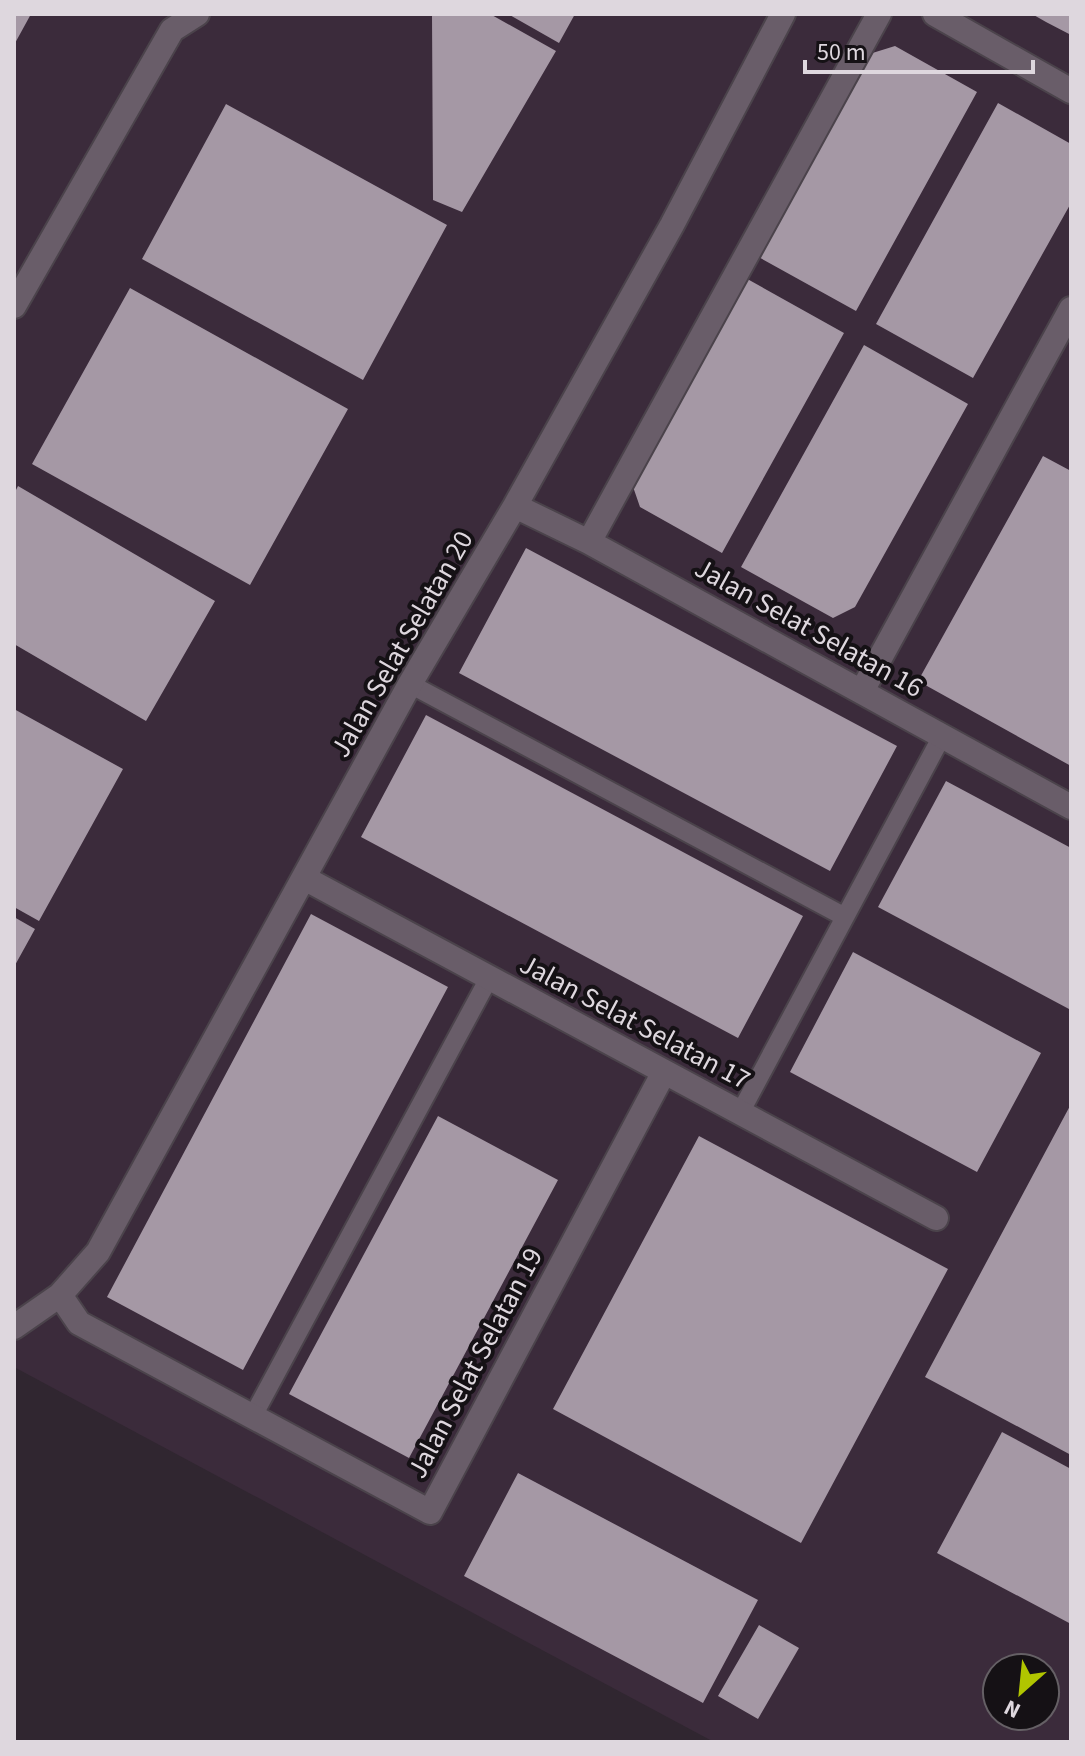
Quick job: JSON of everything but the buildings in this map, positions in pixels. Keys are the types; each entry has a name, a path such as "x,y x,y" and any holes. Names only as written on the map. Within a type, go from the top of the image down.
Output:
{"street":[{"path":"14,306 172,30 197,14"},
{"name":"Jalan Selat Selatan 20","path":"14,1327 60,1295 98,1252 306,879 410,684 515,506 672,225 783,14"},
{"path":"589,542 879,14"},
{"path":"935,14 1071,91"},
{"path":"862,691 1071,309"},
{"name":"Jalan Selat Selatan 16","path":"515,506 589,542 1071,807"},
{"name":"Jalan Selat Selatan 17","path":"306,879 936,1218"},
{"name":"Jalan Selat Selatan 19","path":"60,1295 79,1323 430,1512 664,1072"}],"lane":[{"path":"410,684 845,917"},
{"path":"740,1113 942,736"},
{"path":"253,1416 489,978"}],"shaded area":[{"path":"14,14 1071,14 1071,1742 714,1742 14,1367"}]}
